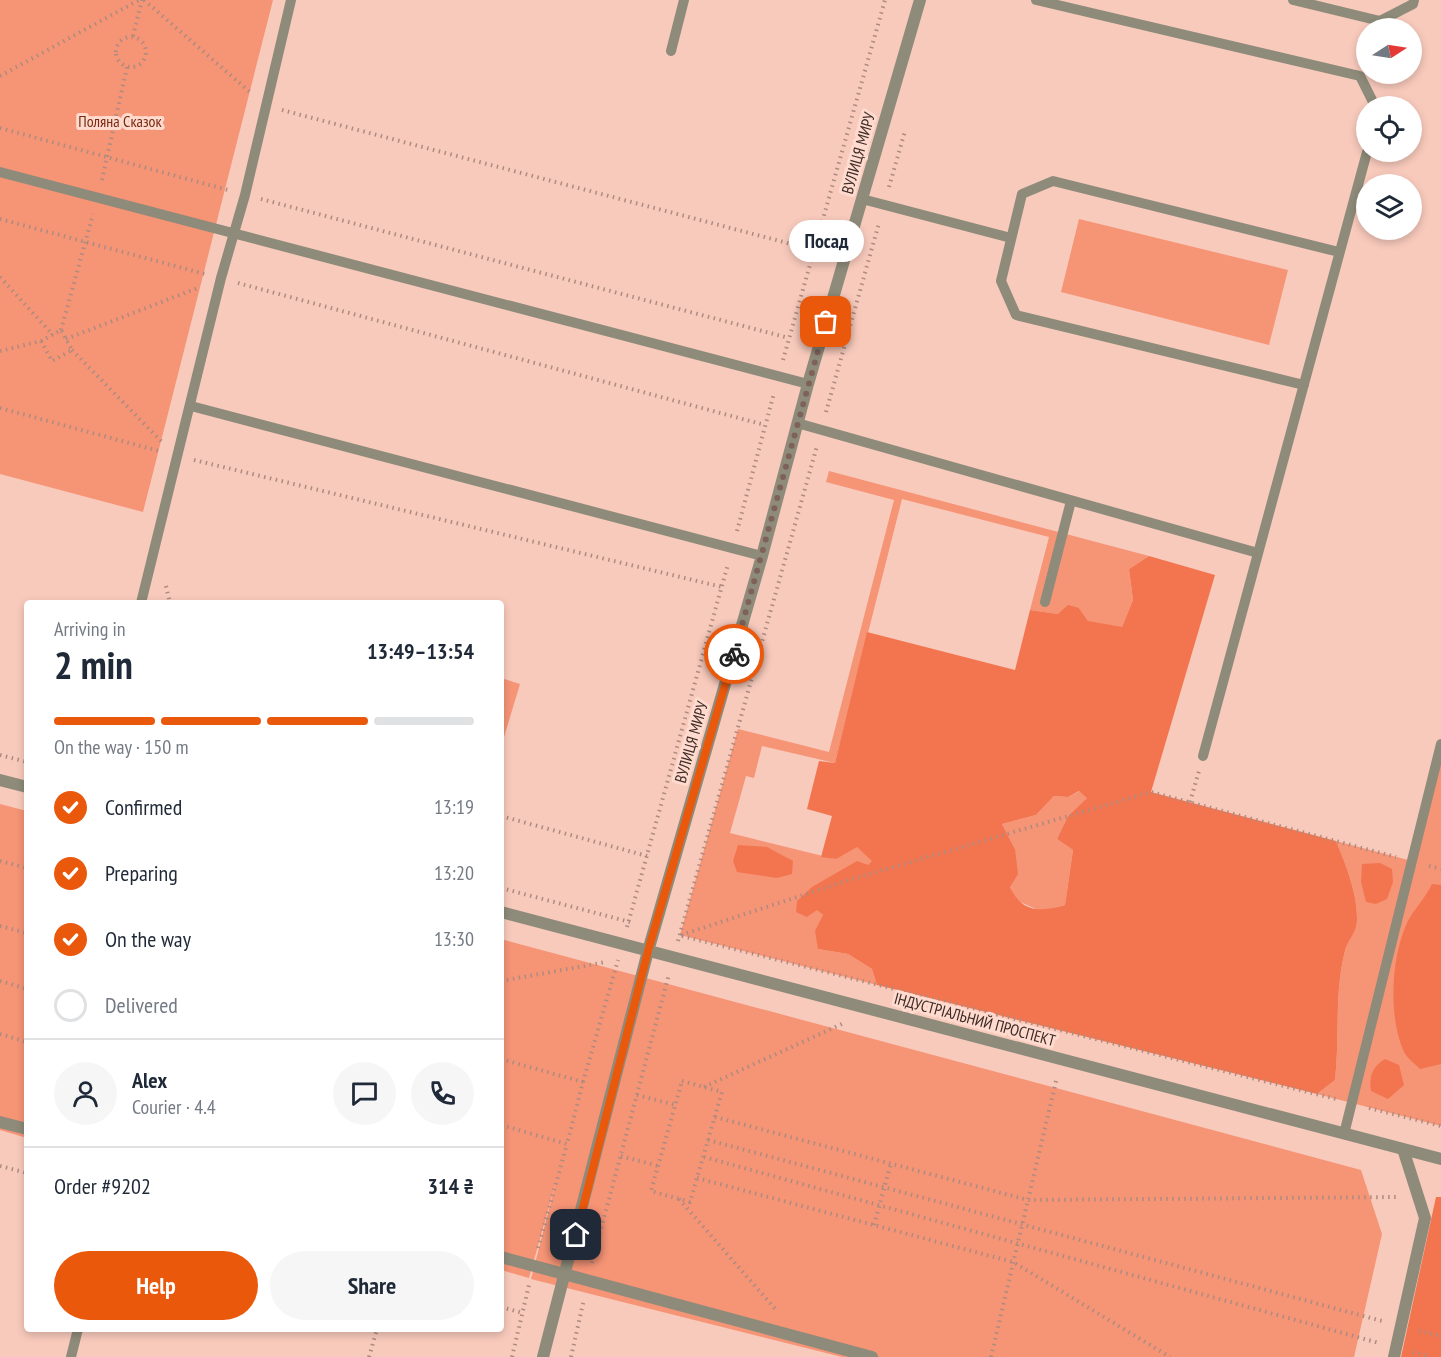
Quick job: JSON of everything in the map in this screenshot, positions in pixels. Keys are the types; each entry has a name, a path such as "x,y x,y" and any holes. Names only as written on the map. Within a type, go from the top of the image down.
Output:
{"street":[{"name":"ВУЛИЦЯ МИРУ","path":"543,1357 648,951 762,556 808,384 920,0"},
{"path":"0,780 24,786"},
{"name":"ІНДУСТРІАЛЬНИЙ ПРОСПЕКТ","path":"504,913 1441,1159"},
{"path":"0,1122 24,1129"},
{"path":"1395,1353 1425,1218 1403,1149"},
{"path":"504,1258 872,1357"}],"lane":[{"path":"142,600 221,278 245,195 264,105 291,0"},
{"path":"671,51 684,0"},
{"path":"1036,0 1360,76 1370,96"},
{"path":"1293,0 1380,21 1413,4 1414,0"},
{"path":"1203,756 1364,162"},
{"path":"0,172 808,384"},
{"path":"1304,385 1016,315 1001,281 1022,194 1053,181 1339,252"},
{"path":"862,199 1011,238"},
{"path":"191,406 762,556"},
{"path":"797,423 1258,554"},
{"path":"1045,602 1071,501"},
{"path":"1344,1134 1441,744"},
{"path":"73,1356 77,1332"}],"path":[{"path":"133,36 142,0"},
{"path":"0,76 142,0"},
{"path":"142,0 264,105 814,250"},
{"path":"133,36 142,42 146,55 136,67 127,67 117,58 116,48 119,41 133,36"},
{"path":"0,351 41,341 61,330 98,198 127,67"},
{"path":"677,946 907,125"},
{"path":"0,128 789,338"},
{"path":"0,219 765,424"},
{"path":"0,277 53,335"},
{"path":"66,339 221,278"},
{"path":"61,330 72,350 177,456"},
{"path":"41,341 52,361 72,350"},
{"path":"0,408 177,456 722,587"},
{"path":"0,755 24,761"},
{"path":"1190,802 1203,756"},
{"path":"680,935 849,880 1150,792 1412,862"},
{"path":"504,817 646,856"},
{"path":"0,861 24,867"},
{"path":"504,889 633,923"},
{"path":"0,926 24,932"},
{"path":"674,934 1441,1126"},
{"path":"504,980 618,959"},
{"path":"590,1273 671,968"},
{"path":"0,981 24,988"},
{"path":"703,1087 873,1010"},
{"path":"1065,1043 1068,1032"},
{"path":"0,1034 24,1041"},
{"path":"504,1060 584,1083 534,1266 512,1357"},
{"path":"991,1357 1060,1066"},
{"path":"682,1081 703,1087 722,1092 690,1202 651,1191 682,1081"},
{"path":"637,1095 676,1105"},
{"path":"715,1117 1028,1200 1418,1197"},
{"path":"504,1126 567,1144"},
{"path":"708,1140 1401,1326"},
{"path":"621,1156 658,1166"},
{"path":"704,1157 1018,1242 1395,1353"},
{"path":"874,1225 891,1163"},
{"path":"0,1166 24,1172"},
{"path":"697,1178 1013,1262 1170,1357"},
{"path":"678,1199 779,1313"},
{"path":"571,1357 585,1295"},
{"path":"504,1308 523,1313"},
{"path":"369,1357 376,1332"}],"green space":[{"name":"Поляна Сказок","path":"0,0 273,0 143,512 0,474"},
{"path":"1079,219 1288,270 1269,345 1061,292"},
{"path":"829,471 1149,556 1129,569 1133,600 1122,627 1087,798 1068,816 1057,839 1073,850 1065,905 1040,911 1016,900 1010,887 1015,849 1002,824 1036,815 1054,796 1068,797 1080,791 1087,797 1088,621 1079,608 1058,614 1030,610 1049,537 902,499 835,763 762,746 754,778 746,776 730,833 835,859 857,846 873,861 807,916 817,909 823,915 818,949 848,954 872,969 877,985 680,935 738,729 829,752 894,500 826,482"},
{"path":"504,679 520,684 504,737"},
{"path":"1441,744 1441,1126 1317,1094 1335,1080 1338,999 1342,967 1346,947 1357,921 1353,891 1336,841 1412,861"},
{"path":"0,804 24,810 24,1137 0,1130"},
{"path":"504,940 1361,1170 1382,1234 1354,1357 842,1357 531,1279 557,1178 529,1278 504,1271"}],"shaded area":[{"path":"1149,556 1215,575 1151,792 1336,841 1347,870 1356,901 1357,925 1346,947 1342,967 1338,999 1335,1080 1317,1094 877,985 872,969 848,954 818,949 815,931 823,915 817,910 807,917 796,912 797,901 812,887 857,861 868,865 872,861 857,847 836,859 821,857 832,816 807,809 819,761 835,763 867,632 1015,670 1030,610 1058,614 1068,605 1079,608 1088,621 1122,627 1133,600 1129,569","holes":["1079,791 1087,798 1068,816 1057,839 1073,850 1065,905 1048,909 1026,906 1020,902 1010,887 1018,874 1015,849 1002,824 1036,815 1054,796 1068,797"]},
{"path":"738,845 767,847 793,861 792,874 777,878 737,872 733,861"},
{"path":"1380,863 1392,869 1393,882 1387,899 1376,904 1366,902 1361,882 1362,864"},
{"path":"1432,884 1441,885 1441,1064 1420,1069 1405,1054 1399,1038 1394,1005 1395,970 1407,923"},
{"path":"1385,1059 1399,1065 1404,1085 1388,1099 1371,1091 1370,1086 1374,1069"},
{"path":"1436,1197 1441,1197 1441,1357 1401,1357"}],"way so far":[{"path":"734,654 826,322"}],"place":[{"name":"Посад","path":"826,322"}],"route":[{"path":"576,1235 648,951 734,654"}]}
